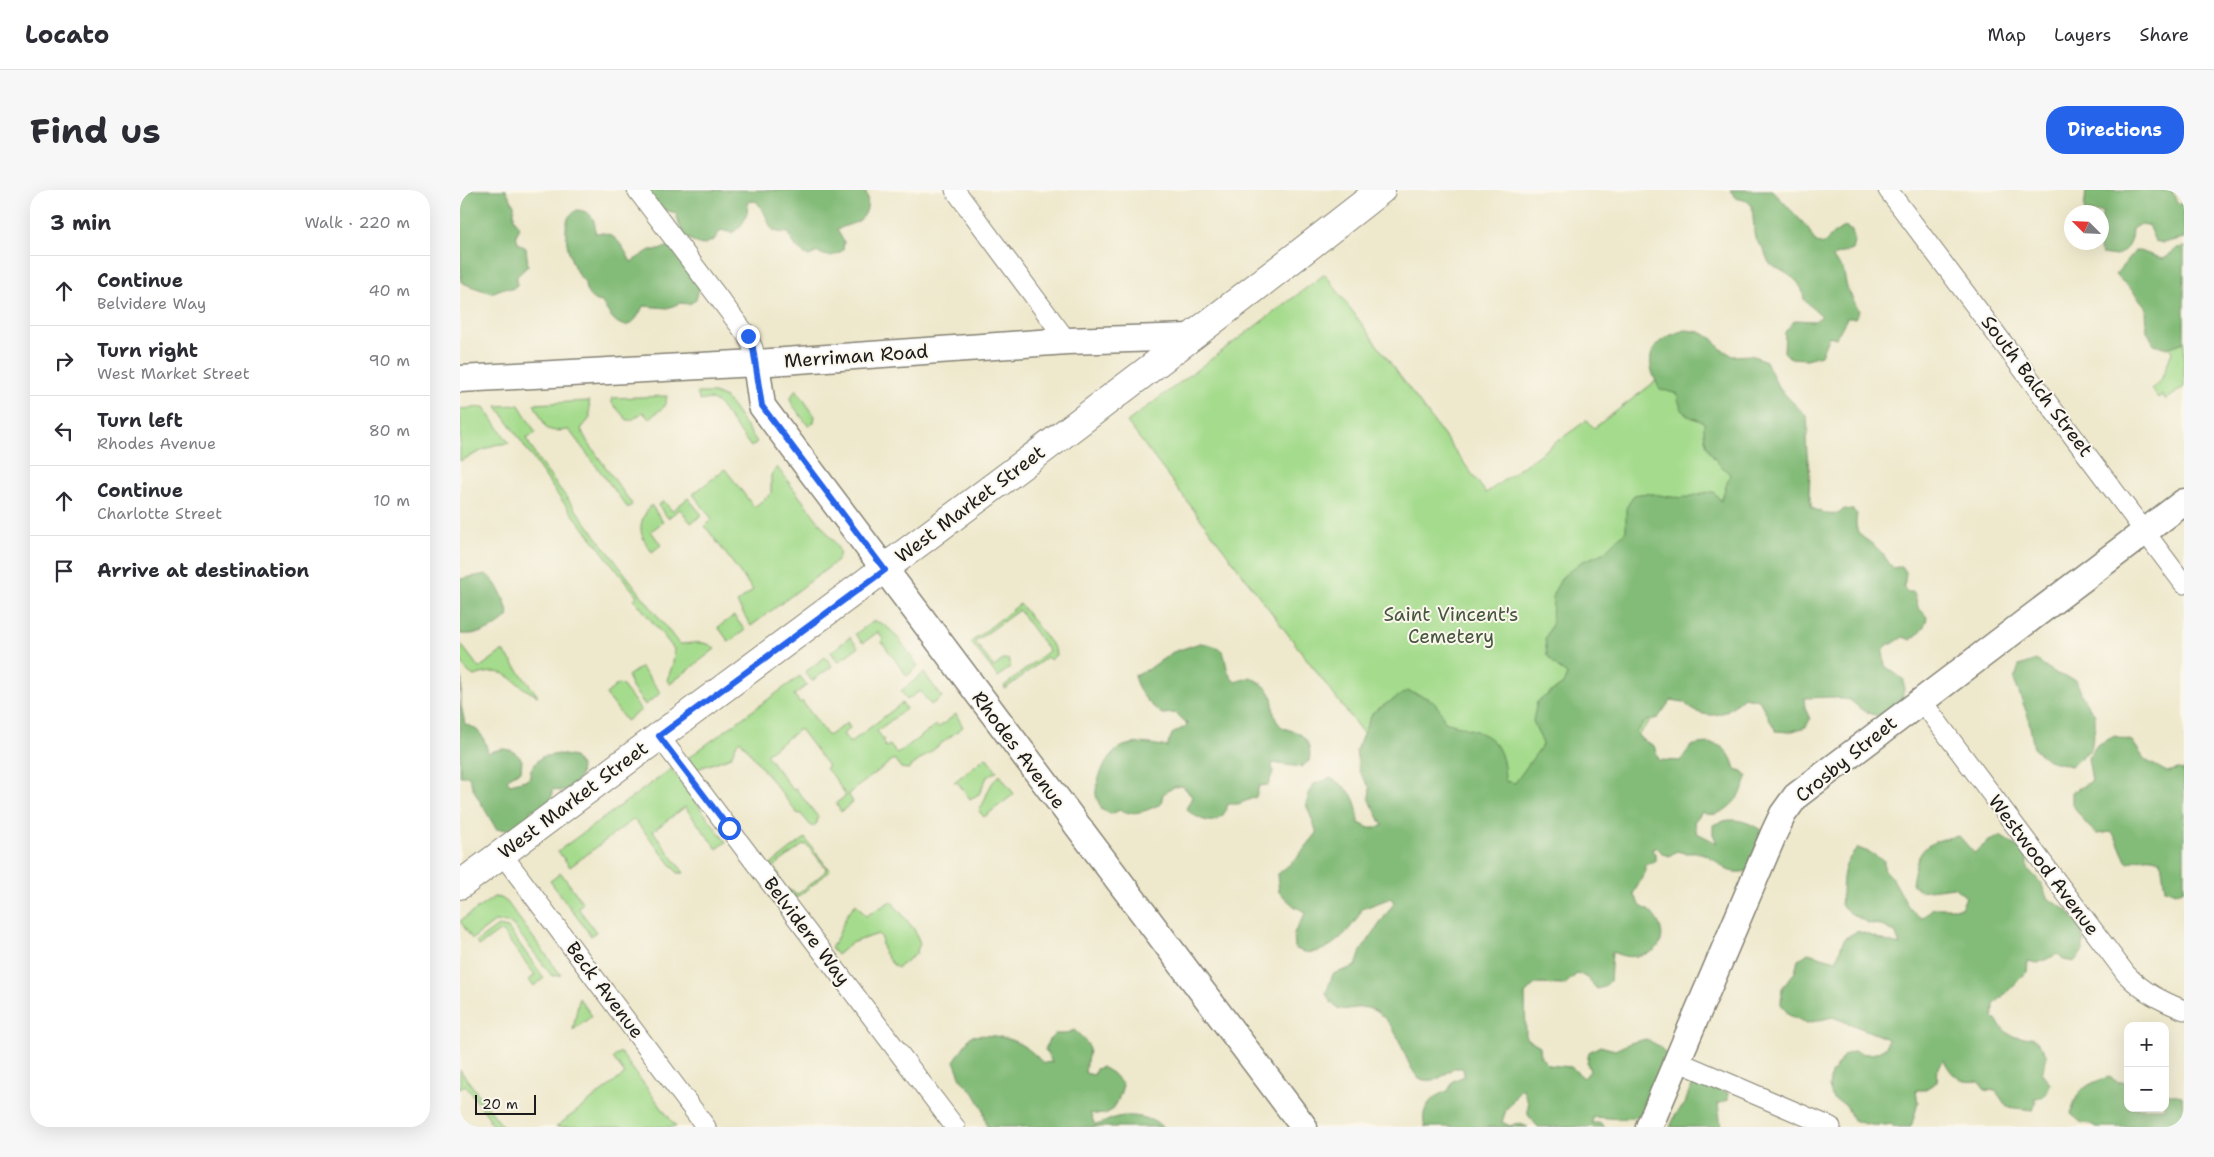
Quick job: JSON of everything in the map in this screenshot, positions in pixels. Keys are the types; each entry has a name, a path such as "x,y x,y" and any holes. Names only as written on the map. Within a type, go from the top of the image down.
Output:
{"main road":[{"name":"West Market Street","path":"460,885 885,570 1381,190"}],"street":[{"path":"637,190 746,334 753,348 756,363"},
{"path":"955,190 1067,341"},
{"name":"South Balch Street","path":"1888,190 2184,584"},
{"name":"Merriman Road","path":"460,379 756,363 1067,341 1191,337"},
{"name":"Rhodes Avenue","path":"756,363 762,406 1304,1127"},
{"name":"Crosby Street","path":"1649,1127 1783,814 1796,796 2184,502"},
{"name":"Westwood Avenue","path":"1921,700 2126,974 2138,987 2152,996 2184,1010"},
{"name":"Belvidere Way","path":"659,736 955,1127"},
{"name":"Beck Avenue","path":"502,854 706,1127"},
{"path":"1677,1061 1831,1127"}],"green space":[{"path":"460,190 506,190 514,205 514,218 520,228 516,235 518,243 526,248 528,266 517,276 517,285 512,289 504,288 491,293 461,282"},
{"path":"646,190 865,190 867,206 865,214 860,220 837,230 844,242 843,250 831,256 818,252 809,256 796,247 789,233 778,232 772,229 763,210 756,201 748,202 743,223 736,230 732,233 721,230 714,240 702,245 686,237 681,230 676,213 658,208"},
{"path":"1730,190 1772,190 1808,228 1814,240 1822,245 1834,233 1845,227 1852,231 1855,242 1853,250 1835,255 1833,258 1843,269 1847,288 1859,311 1855,318 1847,318 1836,338 1829,336 1821,355 1807,359 1790,358 1784,352 1785,332 1795,320 1815,321 1822,316 1804,300 1800,286 1792,277 1769,263 1763,248 1755,239 1752,206 1747,201 1736,198"},
{"path":"2086,190 2172,190 2177,203 2184,205 2184,238 2163,243 2155,241 2148,225 2140,224 2132,229 2127,248 2116,256 2102,254 2100,250 2109,250 2109,205 2085,205"},
{"path":"577,210 586,212 592,217 595,224 595,233 608,234 618,241 631,262 650,250 659,250 674,244 697,282 699,289 696,300 689,304 680,303 668,308 643,306 633,322 628,325 622,325 617,322 612,318 602,302 589,296 585,282 576,271 570,255 566,237 567,222 568,218"},
{"path":"2184,247 2184,342 2167,348 2154,344 2147,331 2146,307 2130,288 2115,275 2136,250 2164,259 2177,248"},
{"name":"Saint Vincent's Cemetery","path":"1325,274 1486,493 1587,420 1594,428 1685,359 1778,480 1655,715 1494,906 1127,422"},
{"path":"1686,330 1700,332 1713,339 1720,348 1733,356 1751,355 1766,361 1778,387 1807,417 1808,431 1806,438 1810,475 1809,493 1812,508 1832,514 1836,514 1844,509 1853,510 1857,514 1856,522 1859,533 1881,552 1893,568 1902,566 1906,572 1904,588 1908,592 1914,592 1918,607 1927,617 1922,630 1911,640 1903,637 1892,644 1887,644 1883,651 1885,666 1904,680 1900,706 1877,716 1862,710 1850,700 1831,697 1804,698 1805,708 1810,719 1806,727 1789,732 1776,731 1759,700 1744,697 1727,711 1708,715 1697,712 1684,702 1671,700 1658,718 1646,721 1636,732 1641,739 1654,746 1659,760 1680,761 1691,746 1707,743 1713,744 1725,749 1735,769 1742,771 1747,776 1742,791 1731,805 1717,814 1702,812 1694,822 1697,833 1717,843 1713,834 1713,825 1727,820 1734,820 1754,826 1766,834 1749,871 1733,872 1701,853 1677,851 1669,856 1663,854 1657,847 1651,850 1655,853 1655,861 1645,865 1645,873 1633,894 1640,905 1648,910 1657,921 1662,933 1659,945 1649,953 1634,956 1612,952 1610,981 1604,987 1597,989 1587,978 1578,973 1564,985 1535,984 1525,994 1526,1038 1540,1046 1541,1057 1549,1065 1571,1067 1584,1078 1590,1071 1587,1063 1589,1052 1600,1046 1615,1050 1630,1043 1646,1039 1659,1046 1671,1060 1641,1117 1623,1119 1593,1117 1592,1123 1601,1123 1605,1127 1538,1127 1528,1115 1528,1103 1522,1087 1506,1110 1502,1122 1510,1126 1517,1123 1528,1127 1425,1127 1424,1115 1428,1104 1437,1096 1448,1091 1453,1081 1464,1076 1463,1068 1453,1068 1434,1080 1419,1079 1408,1062 1396,1034 1384,1017 1368,1008 1342,1009 1336,1007 1326,993 1333,974 1356,966 1361,951 1394,903 1391,898 1362,909 1351,926 1334,943 1325,949 1305,952 1295,948 1294,933 1306,912 1295,907 1279,892 1277,875 1296,859 1317,833 1306,804 1312,785 1330,778 1338,782 1355,801 1359,823 1369,828 1383,826 1369,799 1370,788 1359,771 1356,750 1373,712 1407,691 1431,700 1439,708 1445,722 1471,729 1490,738 1501,754 1505,781 1515,783 1543,744 1533,721 1537,702 1563,684 1567,674 1557,667 1547,655 1545,639 1552,624 1553,594 1562,577 1581,562 1603,553 1626,531 1626,508 1634,495 1648,494 1680,498 1714,492 1721,501 1730,474 1713,457 1707,445 1704,422 1685,413 1680,406 1677,394 1660,389 1651,368 1653,351 1657,344 1674,334"},
{"path":"2184,342 2184,387 2166,400 2162,395 2158,398 2152,389 2162,378 2172,352 2169,347"},
{"path":"796,389 815,416 814,422 809,427 790,399"},
{"path":"697,393 714,393 726,398 757,442 751,447 718,403 710,399 700,401"},
{"path":"667,396 665,406 649,419 643,412 632,420 627,420 612,403 612,398"},
{"path":"589,401 590,418 581,429 587,441 632,504 630,507 627,507 569,430 555,431 547,429 534,404"},
{"path":"519,405 536,433 526,438 540,463 679,644 703,643 715,649 670,684 667,680 673,664 674,649 634,599 637,596 557,494 497,406"},
{"path":"484,407 509,443 494,445 460,461 460,409"},
{"path":"777,467 835,543 839,551 839,557 836,562 751,626 737,603 753,590 705,526 712,519 693,494 725,469 754,507 771,494 771,475"},
{"path":"688,498 702,515 691,523 680,509 668,518 658,505 664,501 672,511"},
{"path":"651,505 663,522 651,531 661,545 652,552 644,540 641,529 643,518"},
{"path":"486,574 501,593 509,616 486,631 475,634 460,634 460,579"},
{"path":"1020,604 1055,649 1056,655 1050,660 1047,657 1005,689 1004,686 1049,651 1019,610 975,642 994,667 1004,659 1010,660 1010,667 998,677 971,642"},
{"path":"734,616 745,630 729,642 718,627"},
{"path":"874,621 881,623 893,633 918,666 907,676 881,641 883,639 878,632 863,643 855,634"},
{"path":"850,637 858,647 838,662 831,652"},
{"path":"460,643 479,668 501,652 504,652 538,696 503,674 496,672 474,676 469,673 463,666"},
{"path":"1200,643 1219,648 1223,652 1227,668 1235,682 1251,677 1268,689 1277,721 1285,729 1298,733 1305,739 1310,751 1309,761 1301,767 1272,763 1273,772 1268,785 1259,786 1256,797 1238,804 1228,804 1221,818 1216,820 1204,820 1186,809 1192,797 1183,786 1174,787 1163,794 1161,804 1141,812 1131,813 1120,810 1111,814 1102,810 1096,797 1098,781 1108,759 1118,749 1140,743 1167,747 1172,734 1188,725 1176,713 1162,714 1152,706 1141,693 1134,676 1149,669 1173,652"},
{"path":"825,657 832,666 812,681 805,672"},
{"path":"2036,660 2057,674 2076,680 2083,698 2095,715 2091,749 2071,766 2048,760 2034,749 2028,716 2014,680 2019,666"},
{"path":"641,667 661,693 645,705 631,686 628,676"},
{"path":"924,673 942,697 931,705 920,691 907,700 901,691"},
{"path":"460,676 462,679 461,705 465,724 478,731 488,753 507,749 511,750 522,760 521,771 507,780 510,784 529,779 531,769 541,757 559,754 574,757 581,766 580,776 573,788 560,791 552,789 552,798 538,810 532,809 528,817 512,830 496,829 470,782 469,776 460,776"},
{"path":"800,676 807,685 794,695 800,703 802,701 828,736 847,723 850,728 843,734 850,743 902,703 906,709 877,731 884,740 882,742 886,747 890,745 897,754 936,725 938,728 956,714 963,727 908,769 901,768 894,759 848,794 853,802 841,812 836,803 846,796 834,777 825,768 828,766 800,729 766,754 793,790 796,789 818,817 817,823 812,827 801,814 797,813 740,740 731,757 697,769 688,758"},
{"path":"618,684 623,686 641,710 626,721 606,694"},
{"path":"2115,736 2132,741 2145,760 2167,772 2178,769 2184,770 2184,889 2176,893 2165,889 2161,861 2145,858 2128,863 2111,832 2097,834 2087,825 2072,804 2072,792 2092,781 2088,758 2097,745"},
{"path":"986,757 997,771 987,777 979,794 970,799 958,783 954,782"},
{"path":"671,769 726,842 717,849 685,807 653,831 684,873 678,873 634,819 570,867 558,851"},
{"path":"1000,775 1014,794 984,817 979,811 990,788"},
{"path":"1959,836 1974,853 1989,841 2000,836 2026,852 2028,869 2041,883 2047,898 2067,910 2077,923 2083,938 2083,951 2074,962 2064,960 2058,954 2038,963 2028,961 2027,972 1994,1005 1993,1017 2005,1031 2013,1036 2031,1037 2039,1043 2047,1056 2042,1073 2050,1084 2047,1093 2041,1098 2034,1098 2036,1103 2033,1110 2007,1107 1996,1091 1985,1090 1978,1081 1962,1080 1953,1074 1944,1060 1938,1067 1937,1082 1924,1090 1916,1090 1918,1103 1911,1127 1894,1127 1891,1124 1872,1125 1853,1120 1846,1105 1833,1099 1829,1087 1831,1074 1844,1055 1855,1051 1864,1054 1879,1052 1886,1047 1888,1039 1833,1017 1807,1023 1789,1015 1781,1004 1782,988 1795,972 1798,960 1808,953 1836,961 1844,939 1857,931 1900,945 1895,932 1879,925 1868,923 1850,913 1841,905 1845,868 1858,848 1884,861 1884,869 1894,881 1910,909 1922,918 1933,908 1961,908 1966,897 1954,887 1920,891 1912,884 1917,863 1924,849 1938,841"},
{"path":"805,838 830,871 795,899 787,889 798,894 825,872 826,868 807,845 803,845 773,867 779,874 779,879 769,866"},
{"path":"561,873 583,903 578,908 596,932 591,936 550,881"},
{"path":"494,897 501,898 507,902 561,975 552,976 512,924 496,921 472,939 460,921"},
{"path":"891,901 914,929 920,943 916,954 897,968 885,954 882,938 878,934 851,943 837,955 831,948 848,914 856,904 866,916"},
{"path":"498,926 508,928 544,978 534,986 529,980 535,975 501,930 479,946 476,942"},
{"path":"579,998 592,1016 573,1030"},
{"path":"1074,1030 1088,1045 1089,1053 1085,1073 1094,1075 1096,1069 1102,1067 1112,1073 1123,1085 1119,1099 1113,1109 1104,1114 1090,1113 1095,1125 1117,1117 1129,1116 1141,1117 1163,1127 987,1127 983,1109 974,1093 962,1081 954,1061 971,1036 992,1036 1010,1040 1027,1049 1043,1063 1052,1062 1045,1050 1048,1041 1055,1034 1066,1034"},
{"path":"620,1052 676,1127 556,1127 625,1074 613,1058"},
{"path":"460,1070 503,1127 494,1127 465,1085 460,1089"},
{"path":"2109,1077 2118,1082 2124,1081 2124,1112 2169,1112 2169,1094 2182,1096 2184,1127 2095,1127 2092,1124 2082,1123 2071,1114 2073,1106 2083,1089 2094,1082"},
{"path":"1697,1079 1728,1093 1728,1100 1718,1104 1721,1127 1670,1127 1676,1114 1685,1104 1689,1091"}],"route":[{"path":"729,828 659,736 885,570 762,406 756,363 748,336"}]}
